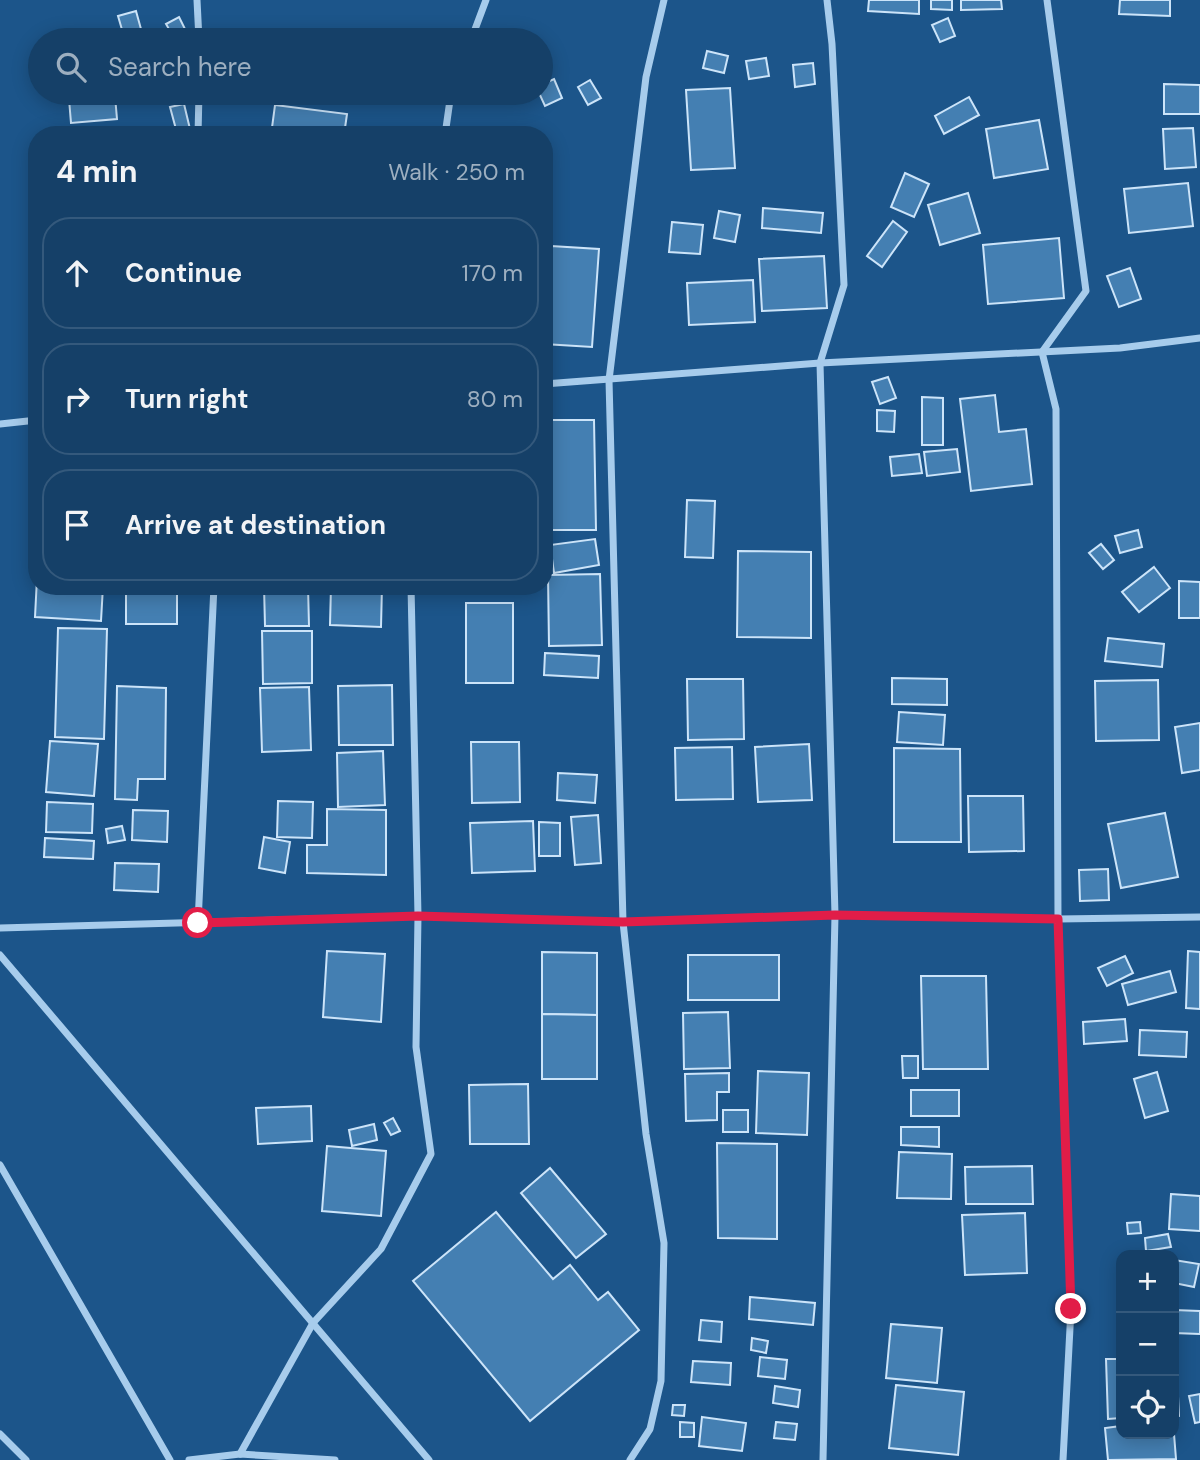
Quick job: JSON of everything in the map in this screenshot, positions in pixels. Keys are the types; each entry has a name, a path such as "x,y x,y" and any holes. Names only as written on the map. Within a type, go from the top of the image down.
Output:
{"street":[{"path":"197,0 198,28"},
{"path":"476,28 486,0"},
{"path":"630,1460 650,1429 661,1381 664,1243 646,1134 623,922 608,380 646,78 663,0"},
{"path":"823,1460 825,1263 835,915 820,362 844,285 832,44 827,0"},
{"path":"1047,0 1086,291 1042,352 1056,409 1058,919 1071,1309 1063,1460"},
{"path":"198,126 199,105"},
{"path":"446,126 449,105"},
{"path":"553,383 820,362 1120,348 1200,338"},
{"path":"0,424 28,421"},
{"path":"198,923 214,595"},
{"path":"240,1454 313,1323 381,1249 431,1154 416,1047 418,916 411,595"},
{"path":"0,928 418,916 623,922 835,915 1058,919 1200,917"},
{"path":"0,955 429,1460"},
{"path":"0,1165 170,1460"},
{"path":"0,1434 26,1460"},
{"path":"189,1460 240,1454 335,1460"}],"building":[{"path":"869,0 919,0 919,14 868,11"},
{"path":"931,0 952,0 952,10 931,9"},
{"path":"961,0 1001,0 1002,9 961,10"},
{"path":"1120,0 1170,0 1170,16 1119,14"},
{"path":"136,11 141,28 122,28 118,16"},
{"path":"179,17 184,28 168,28 166,24"},
{"path":"948,18 955,36 940,42 932,25"},
{"path":"707,51 728,56 724,73 703,68"},
{"path":"766,58 769,76 749,79 746,61"},
{"path":"813,63 815,84 795,87 793,65"},
{"path":"553,79 562,98 553,102"},
{"path":"590,80 601,98 588,105 578,87"},
{"path":"1164,84 1200,85 1200,114 1164,114"},
{"path":"730,88 735,168 691,170 686,90"},
{"path":"969,97 979,115 944,134 935,116"},
{"path":"70,105 116,105 117,119 71,123"},
{"path":"184,105 189,126 175,126 170,107"},
{"path":"275,105 347,114 345,126 272,126"},
{"path":"1039,120 1048,169 994,178 986,129"},
{"path":"1193,128 1196,167 1165,169 1163,129"},
{"path":"905,173 929,184 914,217 891,207"},
{"path":"1188,183 1193,226 1129,233 1124,189"},
{"path":"968,193 980,233 940,245 928,205"},
{"path":"763,208 823,213 821,233 762,228"},
{"path":"719,211 740,215 735,242 714,238"},
{"path":"893,221 907,232 882,267 867,256"},
{"path":"672,222 703,225 700,254 669,252"},
{"path":"1059,238 1064,298 988,304 983,245"},
{"path":"553,246 599,249 592,347 553,345"},
{"path":"824,256 827,308 762,311 759,259"},
{"path":"1130,268 1141,299 1119,307 1107,276"},
{"path":"753,280 755,322 689,325 687,283"},
{"path":"888,377 896,398 880,404 872,382"},
{"path":"995,395 999,432 1026,429 1032,484 971,491 960,399"},
{"path":"922,397 943,398 943,445 922,445"},
{"path":"877,410 895,411 894,432 877,431"},
{"path":"553,420 594,420 596,530 553,530"},
{"path":"957,449 960,472 927,476 924,452"},
{"path":"919,454 922,473 892,476 890,457"},
{"path":"687,500 715,501 713,558 685,557"},
{"path":"1138,530 1142,547 1120,553 1115,536"},
{"path":"595,539 599,565 554,573 553,545"},
{"path":"1101,544 1114,560 1103,569 1089,553"},
{"path":"738,551 811,552 811,638 737,637"},
{"path":"1154,567 1170,588 1139,612 1122,592"},
{"path":"600,574 602,645 549,646 548,595 553,595 553,575"},
{"path":"1179,581 1200,582 1200,618 1179,618"},
{"path":"36,595 102,595 101,621 35,617"},
{"path":"126,595 177,595 177,624 126,624"},
{"path":"264,595 308,595 309,626 265,626"},
{"path":"331,595 382,595 381,627 330,625"},
{"path":"466,603 513,603 513,683 466,683"},
{"path":"58,628 107,629 104,739 55,737"},
{"path":"262,631 312,631 312,683 263,684"},
{"path":"1108,638 1164,644 1162,667 1105,661"},
{"path":"545,653 599,656 598,678 544,675"},
{"path":"892,678 947,679 947,705 892,704"},
{"path":"687,679 743,679 744,739 688,740"},
{"path":"1158,680 1159,740 1096,741 1095,681"},
{"path":"392,685 393,745 339,745 338,686"},
{"path":"117,686 166,688 165,779 138,779 137,800 115,799"},
{"path":"309,687 311,750 262,752 260,688"},
{"path":"899,712 945,715 943,745 897,742"},
{"path":"1200,723 1200,770 1182,773 1175,727"},
{"path":"50,741 98,744 94,796 46,792"},
{"path":"471,742 519,742 520,802 472,803"},
{"path":"809,744 812,800 758,802 755,747"},
{"path":"732,747 733,799 676,800 675,748"},
{"path":"894,748 960,749 961,842 894,842"},
{"path":"383,751 385,805 338,807 337,753"},
{"path":"558,773 597,775 595,803 557,800"},
{"path":"968,796 1023,796 1024,851 969,852"},
{"path":"278,801 313,802 312,838 277,837"},
{"path":"47,802 93,804 92,833 46,832"},
{"path":"327,809 386,810 386,875 307,873 307,845 327,845"},
{"path":"133,810 168,811 167,842 132,840"},
{"path":"1165,813 1178,877 1121,888 1108,824"},
{"path":"598,815 601,863 575,865 571,817"},
{"path":"533,821 535,871 472,873 470,823"},
{"path":"539,822 560,823 560,856 539,856"},
{"path":"122,826 125,840 108,843 106,829"},
{"path":"264,837 290,842 285,873 259,868"},
{"path":"45,838 94,841 93,859 44,857"},
{"path":"115,863 159,864 158,892 114,890"},
{"path":"1108,869 1109,900 1080,901 1079,870"},
{"path":"327,951 385,954 381,1022 323,1017"},
{"path":"1188,951 1200,952 1200,1009 1186,1008"},
{"path":"542,952 597,953 597,1015 542,1014"},
{"path":"688,955 779,955 779,1000 688,1000"},
{"path":"1125,956 1133,973 1107,986 1098,968"},
{"path":"1170,971 1176,992 1128,1005 1122,984"},
{"path":"921,976 986,976 988,1069 923,1069"},
{"path":"728,1012 730,1068 684,1069 683,1013"},
{"path":"542,1014 597,1015 597,1079 542,1079"},
{"path":"1125,1019 1127,1041 1084,1044 1083,1022"},
{"path":"1140,1030 1187,1032 1186,1057 1139,1055"},
{"path":"902,1056 918,1056 918,1078 903,1078"},
{"path":"758,1071 809,1073 807,1135 756,1133"},
{"path":"1157,1072 1168,1111 1145,1118 1134,1079"},
{"path":"729,1073 729,1092 717,1092 717,1120 686,1121 685,1074"},
{"path":"528,1084 529,1144 470,1144 469,1085"},
{"path":"911,1090 959,1090 959,1116 911,1116"},
{"path":"311,1106 312,1141 258,1144 256,1108"},
{"path":"723,1110 748,1110 748,1132 723,1132"},
{"path":"393,1118 400,1131 391,1135 384,1123"},
{"path":"374,1124 377,1140 352,1146 349,1130"},
{"path":"901,1127 939,1127 939,1147 901,1145"},
{"path":"717,1143 777,1144 777,1239 718,1238"},
{"path":"327,1146 386,1151 381,1216 322,1211"},
{"path":"899,1152 952,1154 951,1199 897,1198"},
{"path":"1032,1166 1033,1204 966,1204 965,1167"},
{"path":"550,1168 606,1234 576,1258 521,1193"},
{"path":"1171,1194 1200,1196 1200,1231 1169,1229"},
{"path":"496,1212 553,1279 570,1265 598,1300 608,1292 639,1330 530,1421 413,1281"},
{"path":"1025,1213 1027,1273 965,1275 962,1215"},
{"path":"1140,1222 1141,1233 1128,1234 1127,1223"},
{"path":"1168,1234 1171,1247 1146,1250 1145,1238"},
{"path":"1179,1261 1199,1264 1194,1287 1179,1284"},
{"path":"750,1297 815,1303 813,1325 749,1319"},
{"path":"1179,1310 1200,1311 1200,1334 1179,1333"},
{"path":"701,1320 722,1322 721,1342 699,1340"},
{"path":"891,1324 942,1328 937,1383 886,1378"},
{"path":"752,1338 768,1341 766,1353 751,1350"},
{"path":"760,1357 787,1360 785,1379 758,1376"},
{"path":"1106,1359 1116,1359 1116,1418 1108,1419"},
{"path":"693,1361 731,1363 730,1385 691,1382"},
{"path":"896,1385 964,1392 958,1455 889,1448"},
{"path":"775,1386 800,1390 798,1407 773,1403"},
{"path":"1200,1394 1200,1422 1195,1423 1189,1396"},
{"path":"673,1405 685,1405 684,1416 672,1415"},
{"path":"702,1417 746,1423 742,1451 699,1446"},
{"path":"680,1422 694,1423 694,1437 680,1437"},
{"path":"776,1422 797,1424 795,1440 774,1438"},
{"path":"1116,1427 1116,1439 1174,1439 1176,1459 1108,1460 1105,1428"}],"route":[{"path":"198,923 418,916 623,922 835,915 1058,919 1071,1309"}]}
